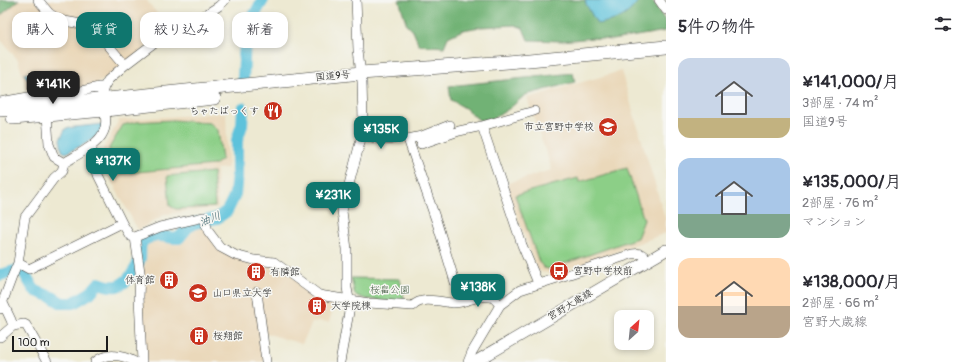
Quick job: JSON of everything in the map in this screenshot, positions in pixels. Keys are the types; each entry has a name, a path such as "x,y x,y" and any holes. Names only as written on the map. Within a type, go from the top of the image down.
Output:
{"highway":[{"name":"国道9号","path":"0,110 103,99 362,77 666,47"},
{"name":"国道9号","path":"362,77 513,70 666,55"},
{"name":"国道9号","path":"0,119 47,115 103,99"}],"main road":[{"name":"宮野大歳線","path":"475,362 666,250"}],"street":[{"path":"38,0 49,13 59,20 92,26 125,65"},
{"path":"13,326 11,320 1,306 18,263 25,217 54,178 62,171 64,163 91,146 102,136 107,122 103,99 108,80 167,33 202,17 219,6 225,0"},
{"path":"340,362 349,312 349,299 346,288 347,249 342,211 362,135 363,120 362,77 358,50 356,0"},
{"path":"659,0 666,10"},
{"path":"0,102 34,96 77,92 103,99"},
{"path":"421,144 459,131 534,111"},
{"path":"47,115 48,144 54,157 64,163"},
{"path":"408,140 450,125"},
{"path":"482,126 522,245 538,283"},
{"path":"362,135 387,140 403,137 408,140 437,223 461,302"},
{"path":"91,146 98,175 130,236 135,237 160,227 204,217 208,231 220,247 235,255 254,260 274,262 319,294 407,306 413,306 428,300 455,303 477,297 490,296 500,305"},
{"path":"18,263 29,269 122,223"},
{"path":"135,237 140,272 139,297 142,362"},
{"path":"468,362 472,352 500,305 520,290 632,254 643,254 647,260"},
{"path":"257,292 266,362"},
{"path":"0,337 13,326 26,325 47,362"},
{"path":"95,362 99,358 108,356 119,356 135,362"}],"shaded area":[{"path":"0,0 148,0 147,1 156,12 140,12 140,48 145,48 105,79 93,86 28,95 18,60 0,39"},
{"path":"621,71 666,221 666,233 580,265 549,273 542,272 537,269 509,194 508,183 552,170 527,98"},
{"path":"226,113 228,168 216,169 218,208 166,214 138,230 111,180 103,149 119,120"},
{"name":"山口県立大学","path":"201,223 218,250 275,264 311,290 310,296 319,297 322,301 332,303 332,312 329,322 317,321 312,323 302,344 265,333 264,362 145,362 140,247 144,241 153,236 161,236 171,240 178,240 194,224"}],"green space":[{"path":"0,0 19,0 0,16"},
{"path":"399,0 652,0 666,22 666,31 612,40 593,38 561,41 528,40 523,28 515,25 480,27 463,30 448,37 444,47 419,45 413,31 407,25"},
{"path":"573,73 575,82 525,95 510,108 493,119 479,120 465,108 451,100 449,86"},
{"path":"173,120 210,123 218,130 222,159 214,165 115,174 109,148 123,125 136,122"},
{"path":"627,168 644,220 637,238 549,269 544,268 539,262 515,195 578,178 579,182"},
{"path":"213,172 215,207 176,209 170,206 167,176"},
{"name":"桜畠公園","path":"351,278 400,279 405,303 366,299 355,295"}],"water":[{"path":"585,0 638,1 625,15 597,24"},
{"path":"56,71 57,75 66,73 66,77 57,77 58,87 32,89 31,84 24,74 34,73 36,76 42,77 46,72"},
{"path":"103,124 99,134 87,143 66,153 62,151 60,139 66,128"}],"waterway":[{"name":"油川","path":"243,79 246,29 263,0"},
{"name":"油川","path":"0,275 18,270 23,271 36,291 52,297 62,303 73,303 90,293 99,283 108,286 117,286 125,282 137,267 140,258 140,247 143,241 155,236 179,238 188,227 195,223 217,218 227,211 235,194 237,174 237,140 242,125 243,108"}],"place":[{"name":"ちゃたばっくす","path":"273,111"},
{"name":"市立宮野中学校","path":"608,127"},
{"name":"宮野中学校前","path":"559,271"},
{"name":"有隣館","path":"256,272"},
{"name":"体育館","path":"169,280"},
{"name":"山口県立大学","path":"198,293"},
{"name":"大学院棟","path":"317,306"},
{"name":"桜翔館","path":"199,336"}]}
